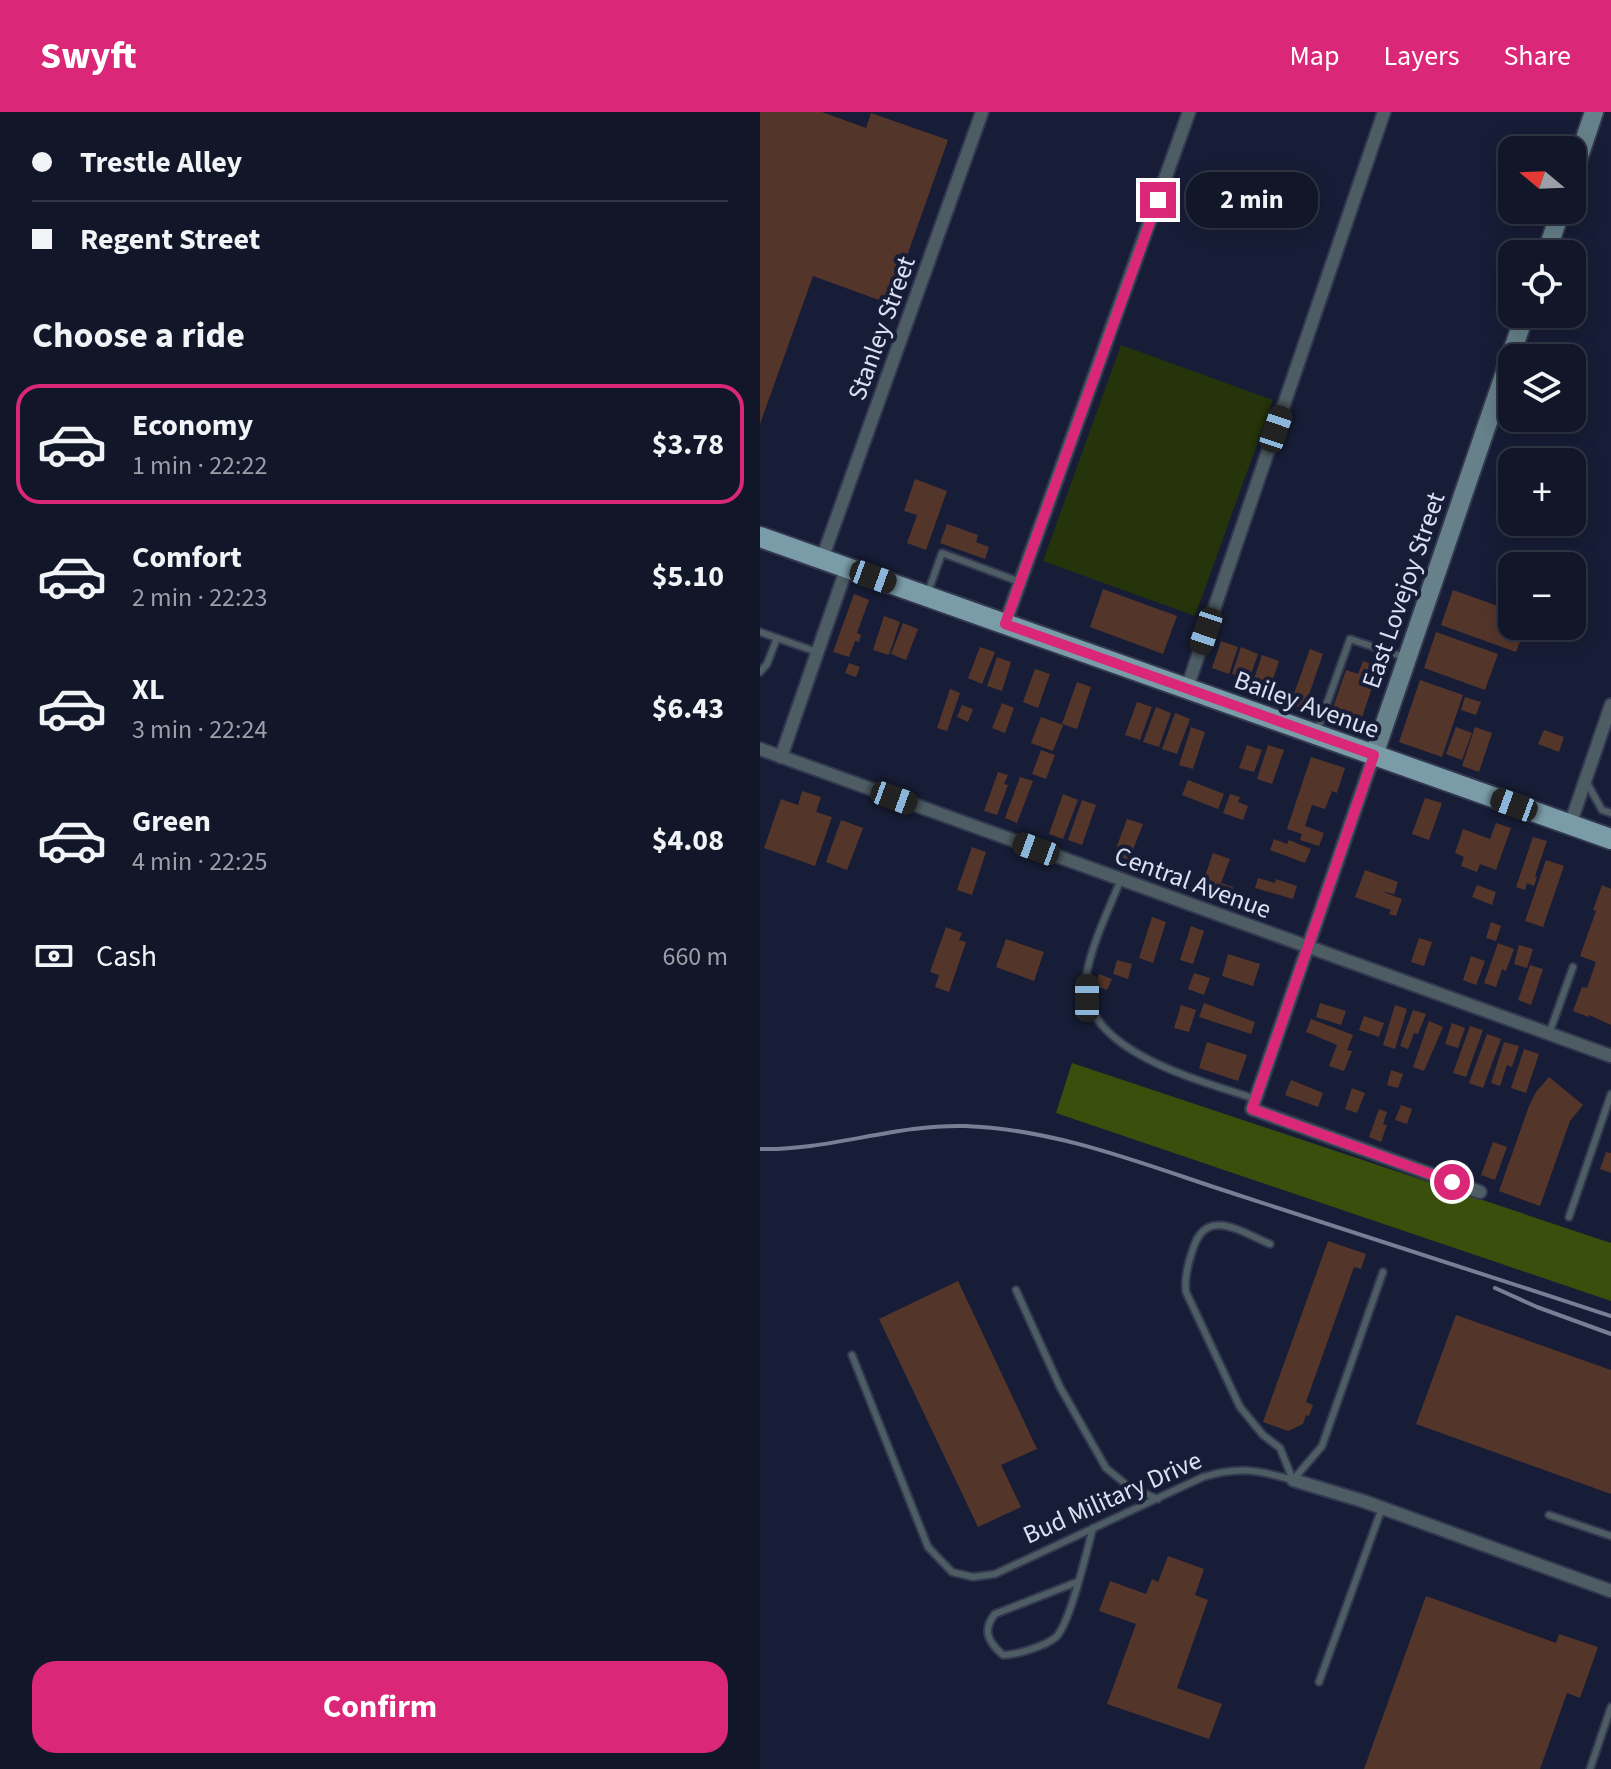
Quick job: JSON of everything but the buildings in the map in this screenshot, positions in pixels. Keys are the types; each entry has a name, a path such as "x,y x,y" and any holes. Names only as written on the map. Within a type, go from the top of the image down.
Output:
{"main road":[{"name":"Bailey Avenue","path":"760,537 1611,839"}],"street":[{"name":"Stanley Street","path":"822,559 982,112"},
{"path":"1005,624 1189,112"},
{"path":"1187,688 1384,112"},
{"path":"1586,136 1594,112"},
{"name":"East Lovejoy Street","path":"1254,1104 1520,328"},
{"path":"781,757 847,567"},
{"path":"1570,825 1611,705"},
{"name":"Central Avenue","path":"760,749 1611,1056"},
{"path":"1254,1104 1480,1192"},
{"name":"Bud Military Drive","path":"1293,1480 1382,1508 1611,1591"}],"lane":[{"path":"927,596 942,553 1020,582"},
{"path":"760,632 817,652"},
{"path":"760,672 767,664 777,638"},
{"path":"1316,734 1350,639 1407,658"},
{"path":"1585,781 1602,810 1611,813"},
{"path":"1121,879 1087,973 1087,998 1097,1019 1131,1050 1161,1067 1254,1104"},
{"path":"1549,1034 1573,967"},
{"path":"1569,1217 1611,1094"},
{"path":"1270,1244 1224,1225 1209,1226 1197,1236 1185,1280 1186,1292 1240,1407 1263,1435 1280,1448 1293,1480 1322,1446 1383,1272"},
{"path":"1016,1290 1060,1387 1106,1468 1128,1486 1158,1499"},
{"name":"Bud Military Drive","path":"852,1355 928,1547 952,1572 973,1577 995,1574 1203,1477 1253,1469 1293,1480"},
{"path":"1319,1682 1382,1508"},
{"path":"1549,1515 1611,1536"},
{"path":"1077,1582 995,1614 988,1623 986,1634 993,1647 1003,1655 1016,1655 1056,1637 1065,1622 1077,1582 1093,1528"},
{"path":"1590,1769 1611,1707"}],"green space":[{"path":"1121,345 1273,400 1195,616 1043,561"},
{"path":"1072,1063 1611,1243 1611,1301 1056,1113"}],"railway":[{"path":"760,1149 811,1146 939,1126 1034,1134 1136,1161 1611,1316"},
{"path":"1495,1288 1611,1334"}],"route":[{"path":"1158,200 1005,624 1374,755 1252,1109 1452,1182"}]}
